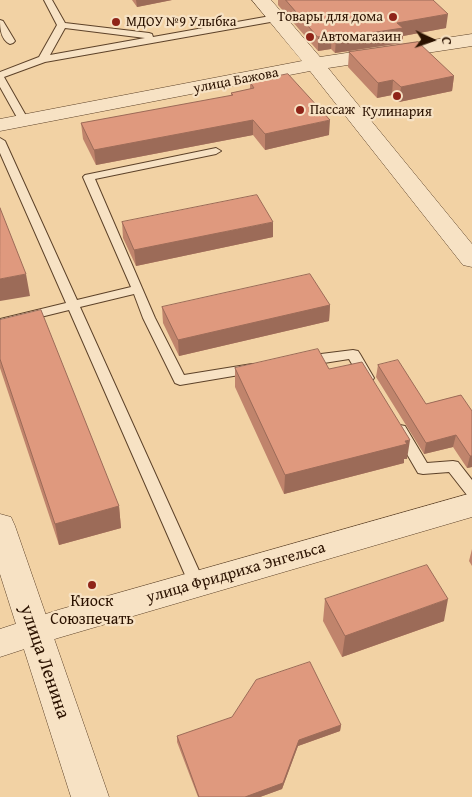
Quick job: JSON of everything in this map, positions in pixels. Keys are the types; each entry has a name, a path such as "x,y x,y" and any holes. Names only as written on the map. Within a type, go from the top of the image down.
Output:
{"street":[{"path":"261,0 315,64 472,260"},
{"name":"улица Бажова","path":"0,125 315,64 472,40"},
{"name":"улица Фридриха Энгельса","path":"0,643 472,505"},
{"name":"улица Ленина","path":"0,526 90,797"}],"lane":[{"path":"48,0 62,25"},
{"path":"24,121 0,77 43,60 276,18"},
{"path":"0,23 10,41"},
{"path":"62,25 164,38"},
{"path":"43,60 62,25"},
{"path":"0,141 197,584"},
{"path":"216,150 89,177 138,289 154,317 180,380 266,367"},
{"path":"0,323 138,289"},
{"path":"295,363 353,354 373,387"},
{"path":"393,420 424,469 453,466 472,491"}],"building":[{"path":"286,0 433,0 448,14 397,23 403,28 336,38 332,34 318,37"},
{"path":"418,42 454,76 401,87 393,80 378,83 349,52"},
{"path":"288,74 330,120 265,134 253,120 94,150 81,123 233,95 231,93 254,88 250,82"},
{"path":"257,195 273,222 134,250 122,222"},
{"path":"0,208 26,274 0,279"},
{"path":"310,274 330,305 178,340 162,307"},
{"path":"41,310 119,506 55,524 0,359 0,320"},
{"path":"318,349 329,369 362,362 410,440 405,441 407,444 285,475 235,368"},
{"path":"398,360 426,404 461,395 472,411 472,456 470,456 456,435 426,443 378,365"},
{"path":"427,565 448,599 345,636 325,599"},
{"path":"310,662 341,725 299,740 283,783 245,797 199,797 177,736 232,717 256,680"}],"place":[{"name":"Товары для дома","path":"393,17"},
{"name":"МДОУ №9 Улыбка","path":"116,22"},
{"name":"Автомагазин","path":"310,37"},
{"name":"Кулинария","path":"397,96"},
{"name":"Пассаж","path":"300,110"},
{"name":"Киоск Союзпечать","path":"92,585"}]}
